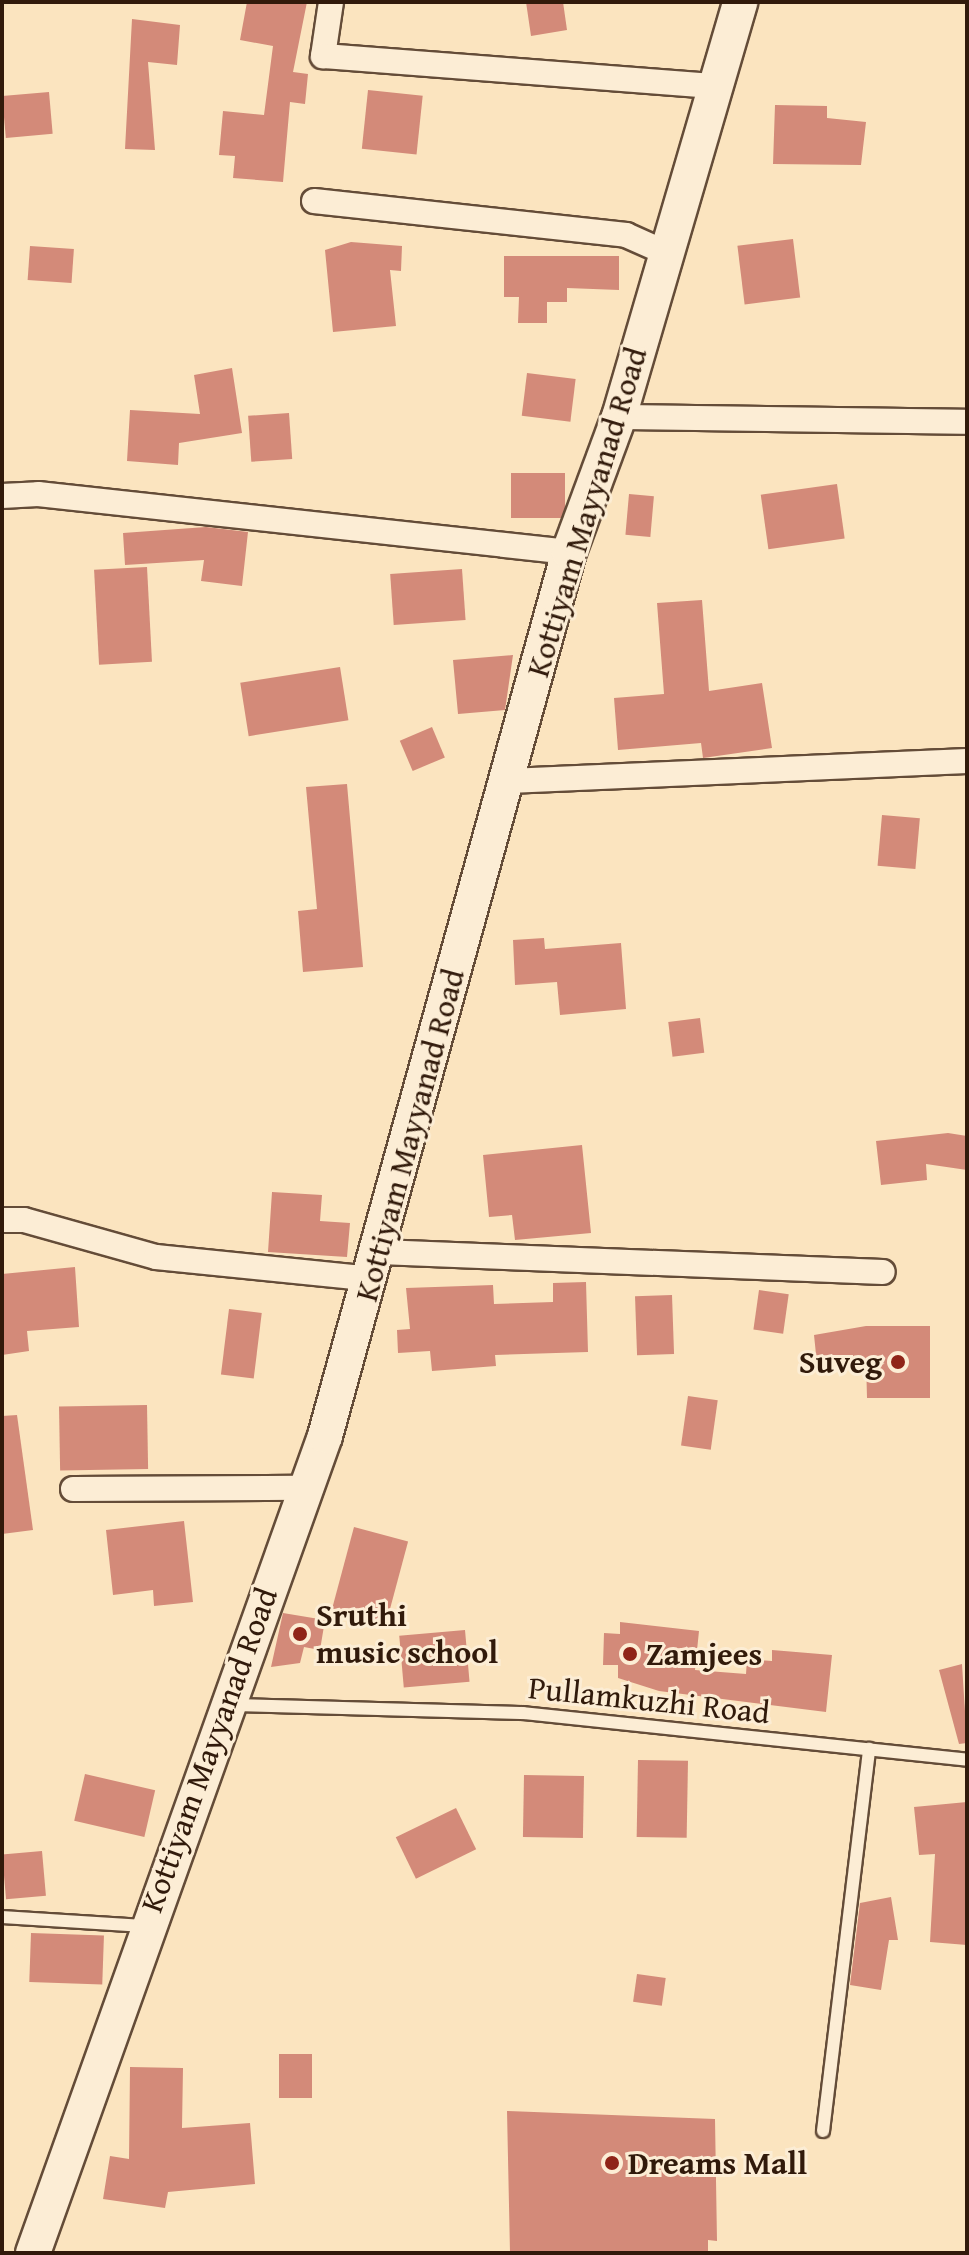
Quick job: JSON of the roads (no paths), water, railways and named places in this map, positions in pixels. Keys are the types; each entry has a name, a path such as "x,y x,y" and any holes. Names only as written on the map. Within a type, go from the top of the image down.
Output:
{"main road":[{"name":"Kottiyam Mayyanad Road","path":"33,2253 146,1926 229,1705 302,1488 325,1436 376,1265 569,552 619,417 662,251 717,86 740,2"}],"street":[{"path":"331,2 323,56 717,86"},
{"path":"314,201 626,235 662,251"},
{"path":"619,417 967,422"},
{"path":"2,496 38,494 569,552"},
{"path":"509,781 967,761"},
{"path":"2,1220 24,1220 156,1257 376,1265 883,1272"},
{"path":"73,1489 302,1488"}],"lane":[{"name":"Pullamkuzhi Road","path":"229,1705 523,1713 967,1760"},
{"path":"823,2131 869,1749"},
{"path":"2,1917 146,1926"}],"place":[{"name":"Suveg","path":"898,1362"},
{"name":"Sruthi music school","path":"300,1634"},
{"name":"Zamjees","path":"630,1654"},
{"name":"Dreams Mall","path":"612,2163"}]}
